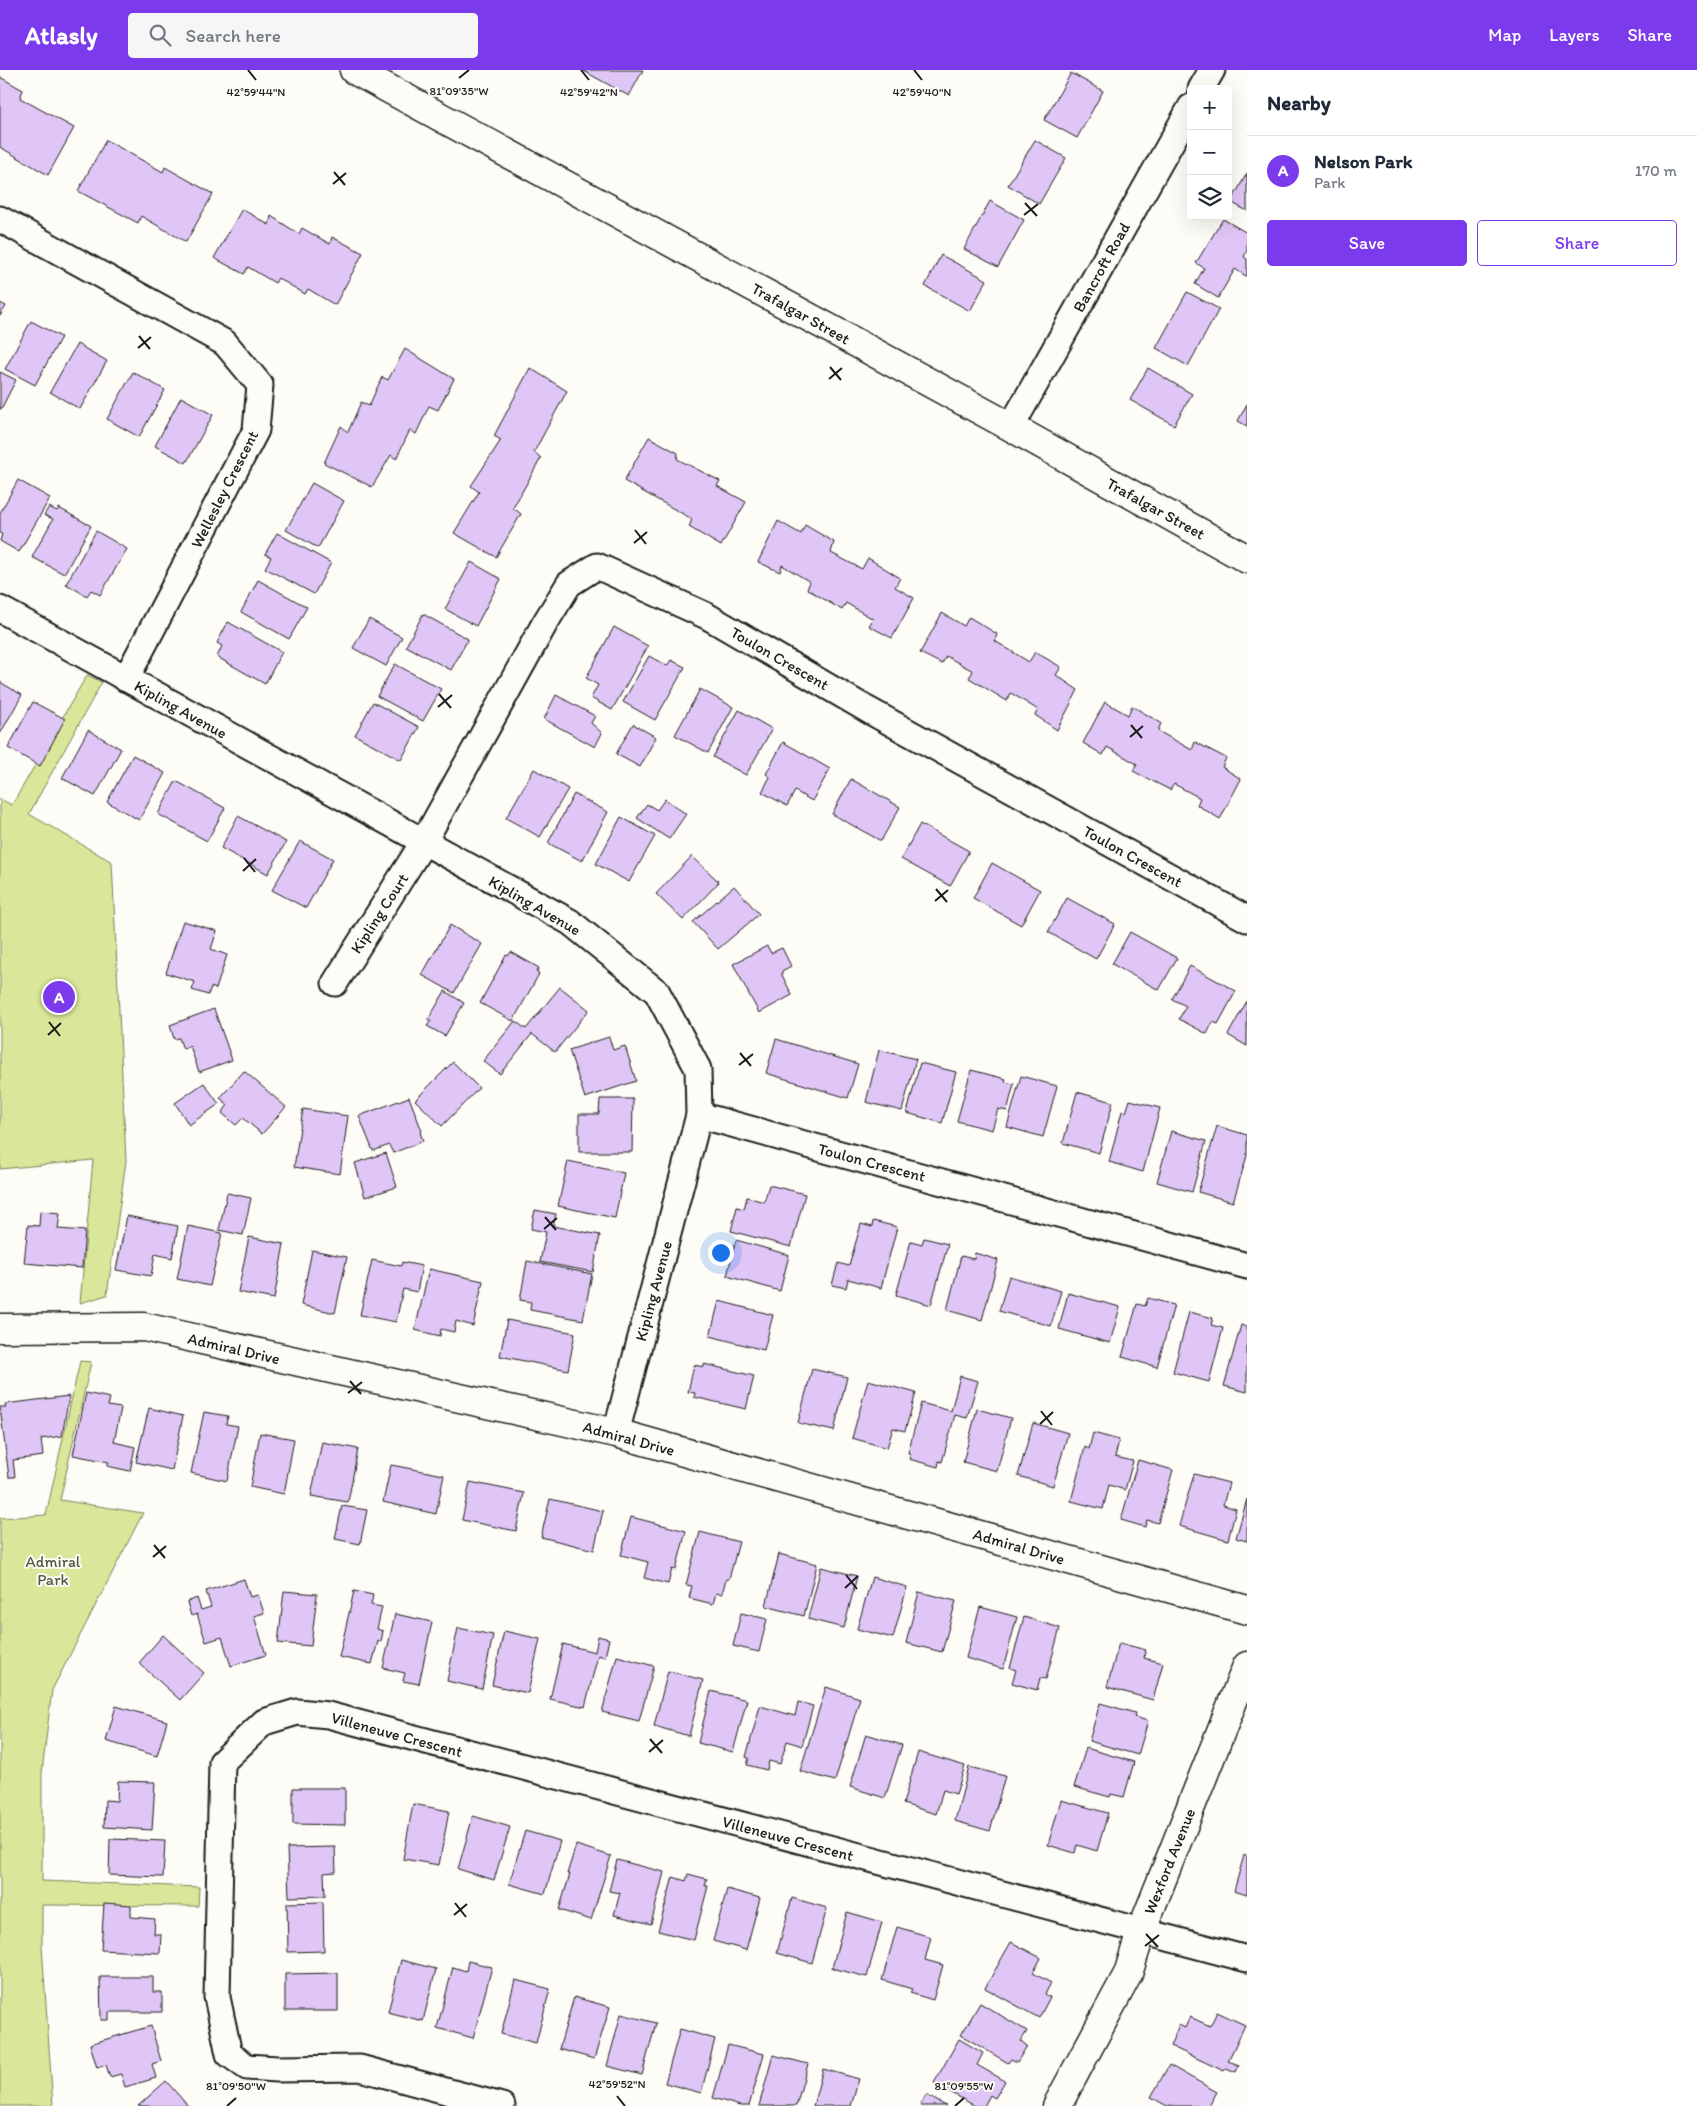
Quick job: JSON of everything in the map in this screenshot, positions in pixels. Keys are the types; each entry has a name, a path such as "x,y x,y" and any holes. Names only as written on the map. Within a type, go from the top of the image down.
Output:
{"street":[{"name":"Trafalgar Street","path":"354,70 1011,427 1247,558"},
{"path":"1203,85 1212,70"},
{"name":"Bancroft Road","path":"1011,427 1187,114"},
{"name":"Wellesley Crescent","path":"0,219 225,344 260,385 256,430 126,679"},
{"name":"Toulon Crescent","path":"423,843 545,623 569,584 597,566 707,616 868,710 1247,920"},
{"name":"Kipling Avenue","path":"0,609 423,843 570,922 656,992 698,1069 699,1115 616,1433"},
{"name":"Kipling Court","path":"335,983 423,843"},
{"name":"Toulon Crescent","path":"699,1115 1247,1266"},
{"name":"Admiral Drive","path":"0,1328 144,1327 616,1433 1247,1610"},
{"name":"Wexford Avenue","path":"1057,2106 1128,1974 1141,1932 1247,1666"},
{"name":"Villeneuve Crescent","path":"502,2106 360,2068 277,2069 247,2067 229,2054 217,1997 222,1762 264,1722 297,1712 328,1716 1247,1959"}],"green space":[{"path":"87,675 102,682 29,814 112,862 126,1161 107,1295 80,1303 93,1160 0,1169 0,799 12,805"},
{"name":"Admiral Park","path":"80,1361 91,1362 60,1500 143,1513 52,1690 42,1772 42,1881 199,1887 198,1906 42,1905 42,1946 53,2106 0,2106 0,1518 46,1515"}],"building":[{"path":"582,70 643,70 629,96"},
{"path":"1071,73 1103,91 1077,138 1044,120"},
{"path":"0,77 23,90 20,98 74,128 48,175 0,147"},
{"path":"106,140 163,172 165,167 213,194 186,242 141,216 138,223 78,191"},
{"path":"1035,140 1066,158 1039,204 1008,185"},
{"path":"1247,173 1247,211 1232,203"},
{"path":"990,201 1024,220 998,267 964,249"},
{"path":"242,209 269,225 271,216 299,234 302,228 330,244 332,237 363,253 335,305 308,289 305,294 278,278 275,283 248,267 244,274 214,258"},
{"path":"1222,220 1247,233 1247,251 1244,257 1247,259 1247,275 1235,269 1218,298 1195,284 1204,268 1196,263"},
{"path":"941,255 987,280 970,311 925,286"},
{"path":"1187,292 1219,309 1188,366 1156,348"},
{"path":"0,303 6,306 0,316"},
{"path":"31,321 61,337 35,385 5,369"},
{"path":"77,344 107,361 80,409 50,392"},
{"path":"405,349 454,379 438,410 429,406 416,434 410,430 396,459 391,455 372,487 324,463 341,426 348,432 361,402 369,406 382,377 388,380"},
{"path":"530,368 567,391 534,452 541,458 513,508 521,514 496,557 454,533 479,492 471,486 501,440 494,436"},
{"path":"1148,368 1192,394 1174,425 1130,400"},
{"path":"0,372 16,380 1,409 0,409"},
{"path":"133,372 165,390 139,437 107,419"},
{"path":"181,397 213,415 186,463 155,446"},
{"path":"1247,404 1247,426 1238,421"},
{"path":"649,437 678,453 677,459 720,481 717,486 746,502 721,546 689,527 692,519 624,481"},
{"path":"18,480 50,498 19,552 0,541 2,534 0,533 0,513"},
{"path":"312,483 344,501 318,548 286,530"},
{"path":"49,507 57,511 59,508 91,526 64,574 32,557 53,519 44,515"},
{"path":"778,521 801,534 805,525 834,542 831,553 862,569 868,558 900,578 895,587 914,598 892,638 869,626 873,619 846,603 842,610 807,589 810,582 782,565 780,572 758,562"},
{"path":"96,531 127,549 100,595 91,590 87,596 66,584"},
{"path":"277,533 331,563 314,594 265,568 271,557 265,554"},
{"path":"471,562 501,579 476,626 445,609"},
{"path":"258,580 307,607 289,639 241,612"},
{"path":"942,613 964,626 969,617 997,634 995,641 1029,662 1035,652 1061,667 1056,675 1078,690 1057,730 1035,715 1038,710 1011,693 1007,701 969,678 973,671 946,656 942,664 920,653"},
{"path":"423,614 468,639 451,670 406,646"},
{"path":"369,619 402,637 386,666 353,648"},
{"path":"228,622 282,652 265,684 217,657 222,646 217,643"},
{"path":"614,627 648,646 612,710 591,698 598,685 586,678"},
{"path":"649,656 667,666 671,660 685,667 655,720 623,702"},
{"path":"395,664 441,689 423,721 377,696"},
{"path":"0,682 22,695 0,734"},
{"path":"700,689 733,707 708,753 675,735"},
{"path":"556,695 595,716 591,723 602,733 595,747 544,719"},
{"path":"33,702 65,719 40,766 8,748"},
{"path":"373,702 419,727 401,760 355,735"},
{"path":"1105,702 1128,715 1132,706 1161,723 1158,731 1192,750 1195,742 1226,758 1222,767 1241,779 1220,819 1197,805 1200,798 1174,784 1170,790 1133,771 1137,764 1107,747 1103,755 1083,743"},
{"path":"739,710 772,729 746,775 713,757"},
{"path":"633,724 656,737 640,767 616,754"},
{"path":"88,730 121,749 95,796 62,778"},
{"path":"783,742 830,769 812,801 795,791 787,806 762,792 770,777 766,774"},
{"path":"133,755 165,773 139,820 107,802"},
{"path":"534,769 568,789 540,837 506,818"},
{"path":"851,779 900,807 881,841 832,814"},
{"path":"176,781 225,808 207,841 158,814"},
{"path":"574,794 608,812 582,861 548,843"},
{"path":"665,799 686,814 669,839 637,818 647,804 657,810"},
{"path":"238,816 286,842 268,874 221,848"},
{"path":"621,817 655,836 629,882 596,864"},
{"path":"920,824 969,851 950,886 901,859"},
{"path":"300,841 333,859 306,908 272,890"},
{"path":"692,856 719,882 683,920 656,894"},
{"path":"992,863 1040,890 1021,925 973,898"},
{"path":"734,886 759,914 718,949 693,922"},
{"path":"1067,898 1115,924 1096,959 1048,932"},
{"path":"183,921 217,931 211,949 227,955 216,989 211,987 208,995 192,990 195,982 166,973"},
{"path":"450,925 482,944 454,993 422,975"},
{"path":"1130,932 1177,958 1159,990 1112,964"},
{"path":"767,946 771,953 782,948 791,966 782,971 782,975 792,995 759,1013 733,964"},
{"path":"511,952 539,968 536,972 539,974 513,1021 480,1003 506,955 508,956"},
{"path":"1190,966 1236,991 1218,1024 1213,1022 1207,1034 1179,1019 1186,1006 1172,999"},
{"path":"560,987 589,1010 555,1052 532,1034 500,1074 483,1061 515,1021 526,1029"},
{"path":"445,991 464,1003 445,1036 427,1026 431,1021 428,1020"},
{"path":"1247,1001 1247,1046 1228,1035"},
{"path":"214,1009 232,1060 199,1072 190,1046 183,1049 179,1038 174,1039 170,1025"},
{"path":"609,1037 613,1050 625,1046 636,1081 585,1098 569,1050"},
{"path":"776,1039 858,1064 848,1098 766,1073"},
{"path":"879,1050 916,1059 902,1111 866,1102"},
{"path":"453,1062 479,1088 442,1126 415,1100"},
{"path":"920,1063 956,1072 942,1123 907,1113"},
{"path":"971,1070 1006,1079 1005,1082 1014,1084 1007,1111 998,1109 992,1130 957,1121"},
{"path":"244,1071 286,1107 262,1134 243,1118 236,1125 222,1113 228,1105 220,1098"},
{"path":"1021,1076 1057,1086 1043,1137 1007,1127"},
{"path":"204,1083 219,1104 189,1125 175,1103"},
{"path":"1077,1092 1113,1102 1099,1153 1063,1143"},
{"path":"409,1097 422,1131 420,1132 423,1141 393,1153 389,1145 373,1151 359,1116"},
{"path":"600,1099 633,1099 632,1152 579,1152 579,1114 599,1114"},
{"path":"1130,1100 1160,1108 1143,1172 1109,1162 1122,1111 1126,1112"},
{"path":"303,1109 348,1116 340,1174 294,1167"},
{"path":"1217,1126 1247,1135 1247,1156 1233,1202 1198,1192"},
{"path":"1171,1131 1206,1141 1192,1192 1157,1182"},
{"path":"386,1153 397,1187 365,1197 355,1163"},
{"path":"568,1161 624,1173 615,1218 558,1206"},
{"path":"769,1185 805,1194 791,1247 731,1231 737,1207 744,1209 747,1197 764,1202"},
{"path":"227,1193 251,1198 243,1235 219,1230"},
{"path":"535,1210 556,1214 553,1226 600,1235 593,1272 540,1262 546,1232 531,1229"},
{"path":"40,1211 60,1213 58,1229 85,1231 82,1268 24,1263 28,1225 39,1226"},
{"path":"127,1216 178,1226 172,1258 155,1254 151,1276 116,1270"},
{"path":"873,1221 897,1227 881,1288 848,1279 846,1288 832,1285 838,1263 849,1266 861,1224 872,1227"},
{"path":"188,1226 222,1233 210,1286 177,1279"},
{"path":"249,1237 284,1244 274,1299 238,1292"},
{"path":"924,1238 948,1244 931,1305 896,1295 911,1241 922,1244"},
{"path":"736,1240 789,1255 780,1291 727,1276"},
{"path":"312,1250 347,1257 335,1313 301,1305"},
{"path":"975,1253 998,1260 982,1320 947,1310 961,1256 974,1259"},
{"path":"372,1260 401,1266 402,1262 422,1266 417,1292 403,1289 396,1322 360,1315"},
{"path":"527,1261 592,1274 583,1320 530,1310 531,1302 520,1300"},
{"path":"429,1269 483,1281 473,1326 456,1321 454,1332 441,1329 440,1336 415,1330"},
{"path":"1009,1276 1061,1291 1051,1326 999,1311"},
{"path":"1068,1293 1120,1307 1110,1343 1059,1329"},
{"path":"1148,1298 1174,1305 1157,1367 1122,1357 1137,1304 1145,1306"},
{"path":"719,1301 773,1315 764,1350 710,1336"},
{"path":"1189,1312 1213,1318 1211,1325 1223,1328 1209,1382 1173,1372"},
{"path":"507,1320 575,1333 568,1370 500,1356"},
{"path":"1241,1325 1247,1327 1247,1392 1224,1386"},
{"path":"704,1364 754,1376 746,1409 694,1397 695,1393 688,1392 694,1365 704,1367"},
{"path":"812,1369 847,1377 834,1431 798,1423"},
{"path":"960,1376 978,1381 967,1418 955,1415 942,1462 939,1461 938,1467 909,1459 911,1454 908,1453 921,1403 951,1411"},
{"path":"868,1380 916,1393 905,1431 893,1428 887,1448 852,1438"},
{"path":"86,1393 110,1398 108,1406 121,1408 114,1442 135,1447 130,1471 107,1466 109,1462 73,1455"},
{"path":"69,1396 62,1436 41,1439 43,1456 13,1460 15,1477 9,1477 0,1407 6,1407 5,1404"},
{"path":"149,1408 183,1416 172,1470 136,1462"},
{"path":"977,1409 1011,1418 997,1471 963,1462"},
{"path":"204,1412 228,1416 226,1424 238,1426 227,1481 191,1473"},
{"path":"1033,1423 1068,1433 1053,1486 1018,1476"},
{"path":"260,1433 294,1439 284,1494 250,1487"},
{"path":"1093,1433 1119,1440 1115,1457 1133,1461 1125,1490 1109,1485 1103,1509 1071,1501 1085,1447 1089,1449"},
{"path":"322,1442 358,1449 348,1502 311,1496"},
{"path":"1138,1460 1173,1470 1158,1523 1147,1520 1145,1527 1121,1520"},
{"path":"391,1465 444,1475 436,1514 383,1502"},
{"path":"1194,1474 1229,1483 1223,1505 1236,1509 1228,1540 1179,1526"},
{"path":"470,1482 524,1493 516,1531 462,1520"},
{"path":"550,1499 603,1511 594,1550 541,1537"},
{"path":"1247,1499 1247,1541 1236,1538"},
{"path":"342,1506 367,1510 360,1544 335,1539"},
{"path":"631,1517 686,1531 676,1570 672,1569 668,1584 644,1578 648,1562 621,1555"},
{"path":"700,1532 739,1542 729,1579 726,1579 722,1594 716,1593 713,1604 689,1598 692,1586 686,1585"},
{"path":"779,1554 817,1564 804,1616 766,1606"},
{"path":"821,1567 857,1576 844,1628 808,1619"},
{"path":"872,1577 907,1587 893,1638 857,1629"},
{"path":"244,1579 250,1597 258,1595 264,1613 254,1616 266,1655 231,1666 222,1637 206,1642 197,1614 191,1616 187,1602 197,1598 201,1610 211,1607 206,1591"},
{"path":"284,1591 317,1594 311,1646 278,1643"},
{"path":"354,1591 373,1595 371,1605 382,1607 377,1629 383,1631 381,1642 378,1641 372,1664 339,1657"},
{"path":"919,1592 956,1601 942,1652 906,1643"},
{"path":"980,1607 1017,1617 1003,1669 966,1658"},
{"path":"741,1613 767,1619 759,1652 733,1646"},
{"path":"395,1614 432,1622 419,1684 403,1681 405,1673 383,1668"},
{"path":"1024,1617 1060,1628 1046,1679 1040,1678 1037,1690 1012,1683 1016,1670 1010,1668"},
{"path":"458,1628 493,1635 482,1689 447,1681"},
{"path":"504,1631 540,1639 528,1693 492,1685"},
{"path":"163,1635 204,1673 180,1700 139,1663"},
{"path":"598,1636 609,1639 605,1657 598,1655 585,1707 550,1699 563,1644 595,1652"},
{"path":"1119,1643 1146,1650 1144,1658 1163,1663 1153,1700 1107,1687"},
{"path":"617,1656 654,1666 639,1721 602,1712"},
{"path":"668,1671 703,1680 689,1736 654,1726"},
{"path":"826,1687 860,1698 835,1781 800,1771"},
{"path":"711,1691 747,1700 733,1752 698,1743"},
{"path":"798,1702 813,1706 802,1746 787,1741 780,1764 769,1761 767,1770 747,1765 749,1758 746,1757 760,1706 795,1716"},
{"path":"1100,1703 1135,1713 1134,1717 1148,1721 1138,1755 1089,1741"},
{"path":"116,1706 167,1721 157,1756 106,1741"},
{"path":"866,1734 902,1745 885,1798 850,1787"},
{"path":"1086,1748 1134,1762 1124,1797 1111,1794 1110,1797 1074,1787"},
{"path":"918,1752 965,1766 956,1794 943,1790 936,1814 903,1804"},
{"path":"969,1767 1005,1776 990,1831 955,1821"},
{"path":"118,1781 155,1782 152,1830 104,1827 105,1800 117,1801"},
{"path":"293,1788 345,1788 345,1825 293,1824"},
{"path":"1061,1800 1108,1813 1097,1851 1077,1845 1075,1853 1048,1845"},
{"path":"413,1804 449,1811 439,1865 403,1859"},
{"path":"473,1816 510,1827 494,1880 458,1869"},
{"path":"525,1831 560,1841 545,1894 509,1884"},
{"path":"110,1839 165,1841 163,1877 109,1875"},
{"path":"576,1845 611,1856 591,1920 559,1910 570,1874 567,1874"},
{"path":"335,1847 336,1872 324,1873 325,1896 289,1897 287,1848"},
{"path":"1244,1855 1247,1856 1247,1895 1234,1891"},
{"path":"617,1860 664,1872 651,1924 614,1915 620,1893 609,1891"},
{"path":"688,1874 707,1879 705,1886 708,1886 694,1940 658,1931 673,1877 686,1881"},
{"path":"727,1889 760,1898 746,1950 713,1941"},
{"path":"792,1898 827,1908 812,1963 777,1953"},
{"path":"323,1902 324,1951 288,1952 287,1903"},
{"path":"104,1903 131,1905 131,1917 155,1919 154,1934 161,1934 160,1953 101,1950"},
{"path":"847,1912 882,1922 867,1977 832,1968"},
{"path":"897,1927 931,1937 925,1960 943,1965 933,2000 910,1993 912,1989 882,1980"},
{"path":"1011,1942 1041,1958 1033,1973 1051,1983 1045,1994 1050,1997 1039,2018 985,1988"},
{"path":"401,1960 436,1969 423,2021 388,2012"},
{"path":"468,1961 492,1967 473,2038 437,2028 453,1967 466,1971"},
{"path":"338,1973 338,2011 285,2011 285,1974"},
{"path":"100,1977 153,1977 153,1992 162,1992 162,2012 109,2012 109,2020 101,2020"},
{"path":"515,1980 550,1989 536,2043 501,2034"},
{"path":"574,1997 610,2007 594,2059 559,2049"},
{"path":"980,2003 1027,2031 1021,2041 1027,2046 1017,2062 1011,2059 1008,2063 961,2035"},
{"path":"1217,2012 1245,2025 1228,2061 1239,2065 1236,2072 1226,2068 1224,2071 1170,2046 1179,2025 1185,2028 1190,2017 1210,2026"},
{"path":"621,2014 656,2023 642,2075 607,2066"},
{"path":"151,2026 161,2061 152,2064 156,2078 125,2087 121,2074 110,2077 106,2065 97,2068 90,2044"},
{"path":"680,2029 715,2039 701,2093 665,2083"},
{"path":"959,2039 983,2053 977,2065 1005,2081 995,2098 990,2095 984,2106 975,2106 934,2083"},
{"path":"728,2045 764,2054 749,2106 740,2106 713,2098"},
{"path":"773,2055 808,2064 796,2106 759,2106"},
{"path":"1169,2065 1217,2092 1209,2106 1167,2106 1151,2097"},
{"path":"823,2069 859,2079 851,2106 813,2106"},
{"path":"166,2081 188,2106 138,2106"},
{"path":"926,2095 946,2106 920,2106"}],"place":[{"name":"Nelson Park","path":"59,997"}]}
